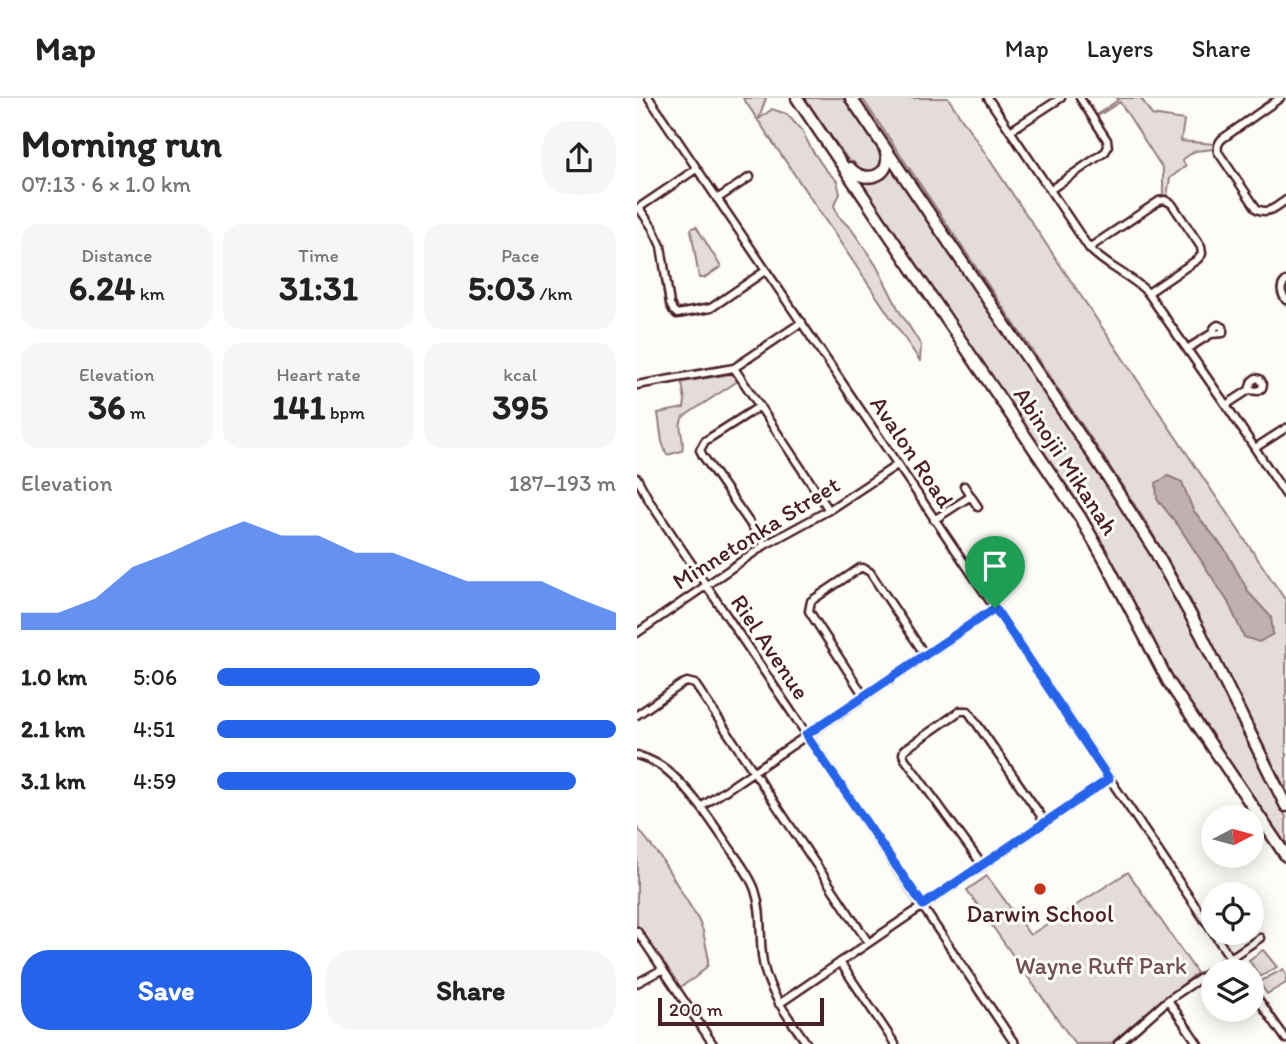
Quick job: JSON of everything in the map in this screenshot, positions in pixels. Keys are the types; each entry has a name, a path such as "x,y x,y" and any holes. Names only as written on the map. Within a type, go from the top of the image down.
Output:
{"main road":[{"name":"Abinojii Mikanah","path":"851,98 1106,474 1155,551 1201,634 1286,806"},
{"name":"Abinojii Mikanah","path":"799,101 1080,517 1168,681 1286,856"},
{"path":"799,101 857,175 867,177 880,173 888,163 885,149"}],"street":[{"path":"650,100 659,98"},
{"path":"988,98 1089,248 1103,261 1136,281 1147,293 1286,495"},
{"path":"1010,131 1061,98"},
{"path":"1050,190 1105,152 1108,147 1107,140 1080,98"},
{"path":"1280,98 1222,139 1217,148 1257,209 1268,212 1286,200"},
{"name":"Avalon Road","path":"650,100 1230,958"},
{"path":"696,169 638,209 661,246 673,310 677,314 711,308 765,271"},
{"path":"717,200 750,177"},
{"path":"1089,248 1159,201 1165,200 1172,204 1201,247 1202,254 1147,293"},
{"path":"1286,281 1281,291 1286,300"},
{"path":"637,385 734,368 802,322"},
{"path":"1187,349 1211,334"},
{"path":"734,368 829,510"},
{"path":"1226,405 1249,390"},
{"path":"760,406 705,441 700,450 765,545"},
{"path":"1255,449 1286,428"},
{"name":"Minnetonka Street","path":"637,633 765,545 829,510 897,465"},
{"name":"Riel Avenue","path":"637,478 706,586 1015,1044"},
{"path":"964,486 978,507"},
{"path":"934,520 971,496"},
{"path":"978,583 1011,561"},
{"path":"864,696 809,611 811,601 856,570 863,568 870,572 925,655"},
{"path":"701,807 995,608"},
{"path":"637,715 682,684 695,684 868,942"},
{"path":"983,866 905,760 904,750 960,711 968,711 1046,823"},
{"path":"637,755 670,772 701,807 747,874 759,908 761,956 767,977 779,1004 807,1044"},
{"path":"779,1004 1109,779"},
{"path":"637,931 713,1044"},
{"path":"1118,1044 1168,1000 1250,945"},
{"path":"840,962 895,1044"},
{"path":"637,983 663,969"},
{"path":"1168,1000 1199,1044"},
{"path":"1264,1008 1286,1039"}],"green space":[{"path":"743,98 766,98 759,119 772,109 787,114 802,131 825,169 837,181 840,194 834,205 838,216 852,230 876,265 900,312 921,345 920,361"},
{"path":"804,98 844,98 868,131 880,157 880,166 872,172 856,171"},
{"path":"862,98 948,98 1286,601 1286,790 1189,597 1147,524"},
{"path":"1117,98 1141,98 1152,115 1184,120 1181,141 1214,144 1214,149 1195,151 1182,160 1186,166 1170,178 1167,196 1163,196 1163,169 1120,102 1095,116 1118,100"},
{"path":"890,166 1136,530 1177,600 1286,817 1286,851 1264,818 1264,805 1255,805 1171,680 1112,566 856,180 868,181"},
{"path":"696,226 721,267 704,278 699,278 691,229"},
{"path":"731,374 738,381 683,417 680,425 682,451 667,455 662,442 658,413 684,408 682,382"},
{"path":"637,827 661,858 703,931 708,965 679,988 637,925"},
{"name":"Wayne Ruff Park","path":"1128,872 1197,973 1110,1044 1075,1044 967,890 987,876 1030,935"},
{"path":"1263,950 1277,967 1264,975 1264,959 1250,959"},
{"path":"1283,969 1286,975 1286,983 1267,994 1264,979"}],"shaded area":[{"path":"1168,476 1182,482 1193,510 1226,551 1249,593 1271,617 1273,634 1259,642 1244,637 1228,602 1178,525 1157,499 1156,483"}],"place":[{"name":"Darwin School","path":"1040,889"}],"route":[{"path":"995,608 1109,779 923,905 806,735 995,608"}]}
